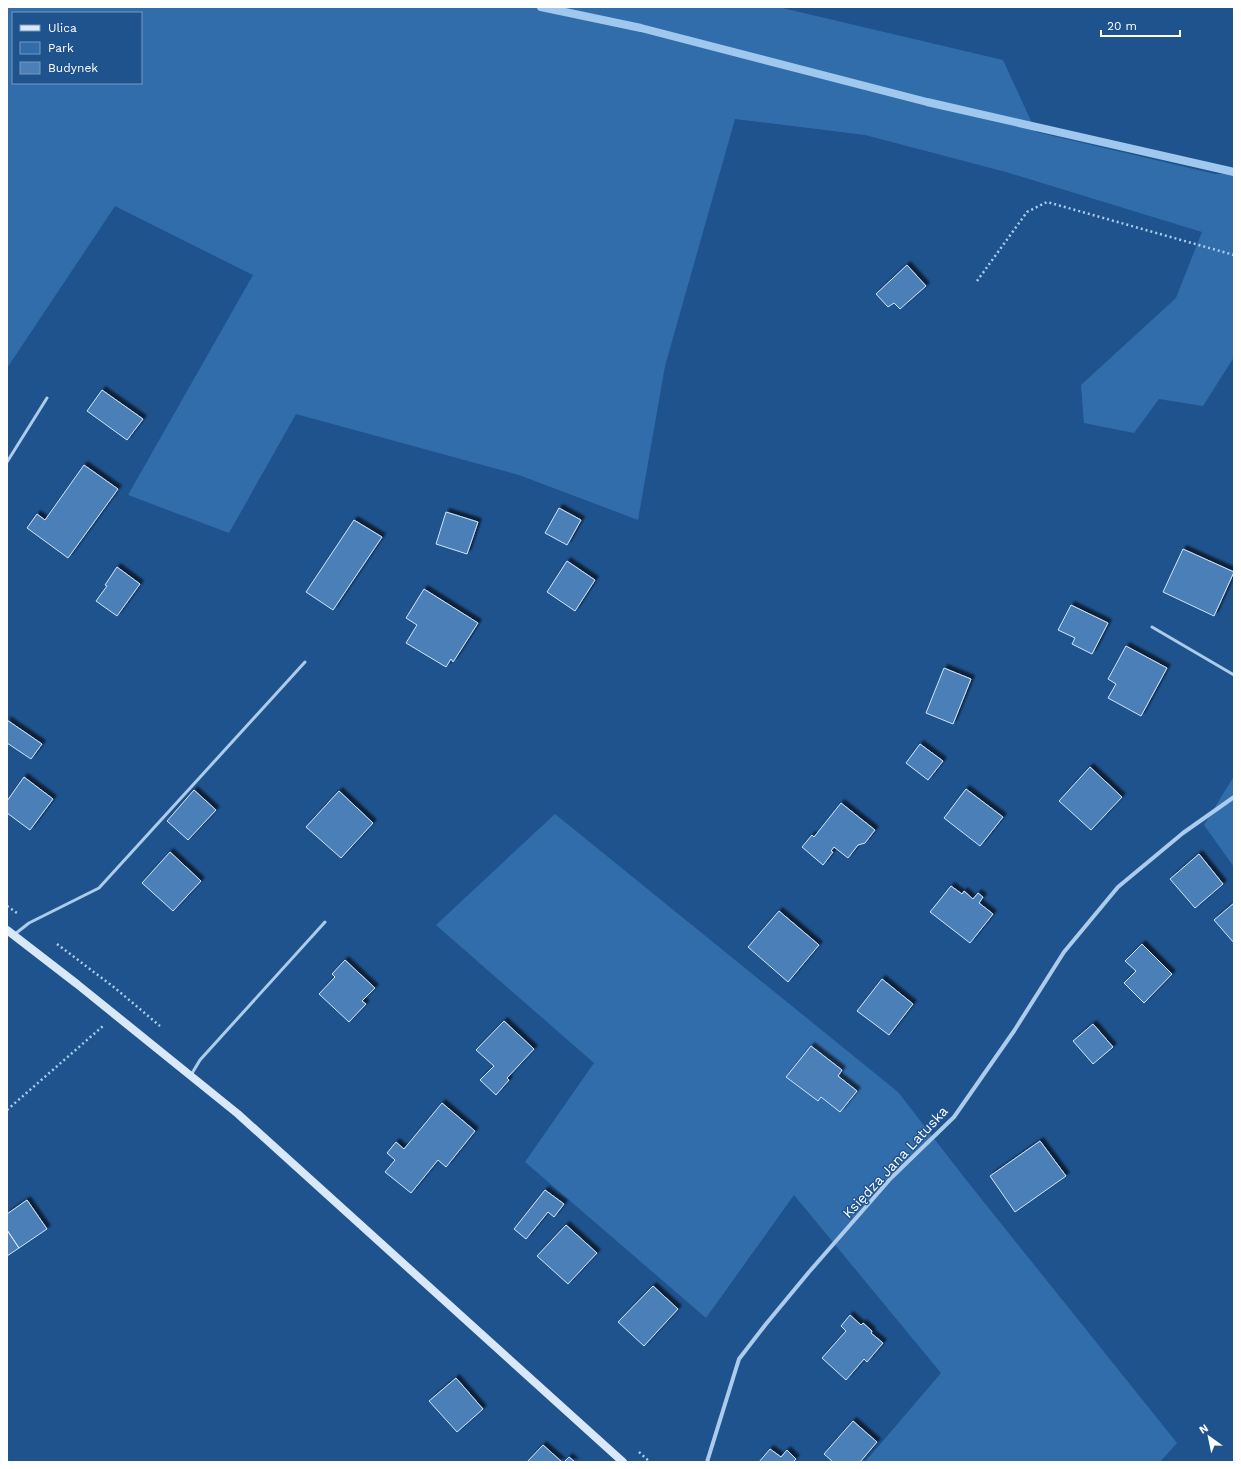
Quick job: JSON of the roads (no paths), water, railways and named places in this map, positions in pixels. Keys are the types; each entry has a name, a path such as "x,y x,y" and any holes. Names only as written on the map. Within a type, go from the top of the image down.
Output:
{"main road":[{"path":"7,930 244,1120 623,1462"}],"street":[{"name":"Księdza Jana Latuska","path":"708,1462 739,1359 766,1324 891,1178 954,1117 1014,1031 1064,952 1118,887 1183,833 1234,796"}],"lane":[{"path":"7,462 47,398"},
{"path":"1152,627 1234,676"},
{"path":"14,935 29,923 99,888 304,662"},
{"path":"191,1076 200,1060 325,922"}],"waterway":[{"path":"541,7 641,28 927,102 1234,172"}]}
